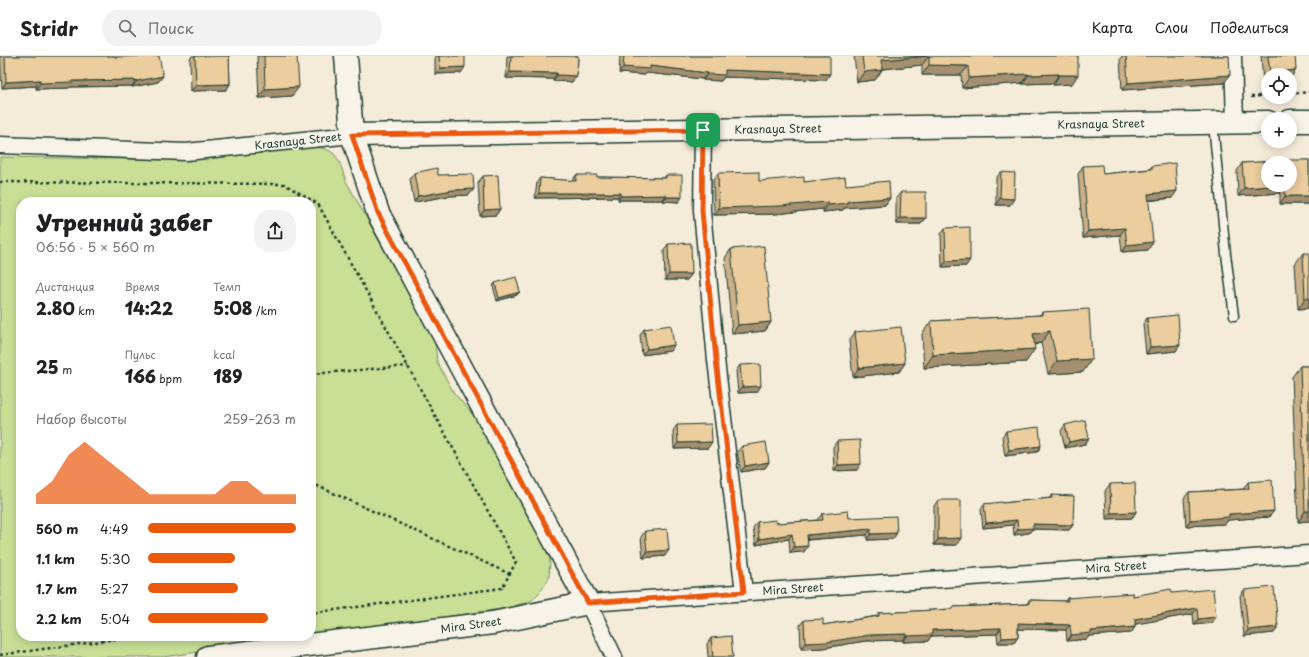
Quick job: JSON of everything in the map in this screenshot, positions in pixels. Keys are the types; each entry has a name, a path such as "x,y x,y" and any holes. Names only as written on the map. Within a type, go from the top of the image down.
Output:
{"street":[{"path":"346,56 352,135 378,213 588,603 614,657"},
{"path":"1233,56 1235,122"},
{"path":"1297,121 1309,121"},
{"name":"Krasnaya Street","path":"0,145 186,152 352,135 1261,122"},
{"path":"703,130 702,211 716,360 744,592"},
{"name":"Mira Street","path":"208,657 493,623 588,603 1309,554"}],"lane":[{"path":"1213,122 1226,254 1234,316"}],"path":[{"path":"1297,93 1309,92"},
{"path":"0,182 284,184 306,197"},
{"path":"294,197 298,192"},
{"path":"316,203 516,562 502,588 316,612"},
{"path":"316,374 408,366"},
{"path":"316,485 510,574"},
{"path":"0,654 100,641"}],"green space":[{"path":"309,146 329,150 334,154 338,160 346,181 435,342 437,362 454,393 476,418 546,545 550,560 549,578 541,591 531,601 508,608 316,635 316,197 16,197 16,641 275,641 163,657 0,657 0,157 187,160"}],"building":[{"path":"5,56 159,56 163,76 137,81 73,81 40,83 40,80 6,82"},
{"path":"195,56 229,56 230,84 196,85"},
{"path":"264,56 297,56 299,87 265,89"},
{"path":"439,56 465,56 465,67 440,68"},
{"path":"511,56 578,56 577,76 557,75 557,73 510,72"},
{"path":"624,56 830,56 830,74 725,70 725,75 650,66 650,69 623,67"},
{"path":"862,56 927,56 881,60 882,70 864,72"},
{"path":"929,56 1078,56 1078,75 1028,74 969,78 968,66 929,65"},
{"path":"1126,56 1229,56 1230,75 1128,83"},
{"path":"1268,56 1295,56 1296,68 1269,68"},
{"path":"1297,160 1309,160 1309,196 1285,196 1285,192 1297,192"},
{"path":"1261,162 1261,187 1244,188 1242,163"},
{"path":"1175,163 1177,191 1148,194 1153,242 1127,245 1125,228 1088,231 1083,166 1102,165 1103,174 1152,169 1152,166"},
{"path":"437,168 438,175 473,174 474,189 453,190 418,196 414,173"},
{"path":"759,172 759,181 804,177 804,182 845,177 846,185 889,181 890,198 848,201 848,203 828,205 828,202 780,206 719,208 718,173"},
{"path":"1001,172 1015,173 1014,199 1000,198"},
{"path":"498,175 500,209 484,210 483,176"},
{"path":"576,175 597,175 597,177 666,178 666,175 682,175 682,197 666,197 666,195 621,196 621,193 539,193 540,178 576,181"},
{"path":"901,192 926,192 926,218 900,218"},
{"path":"970,227 970,260 946,261 945,228"},
{"path":"691,243 692,274 669,274 668,244"},
{"path":"764,246 771,322 738,325 731,249"},
{"path":"1303,253 1309,253 1309,298 1305,298"},
{"path":"516,277 520,292 499,298 495,283"},
{"path":"1089,309 1092,359 1057,361 1050,331 1033,334 1035,349 933,355 931,321 1042,315 1042,312"},
{"path":"1178,315 1180,345 1150,347 1147,318"},
{"path":"671,325 674,345 647,349 644,329"},
{"path":"901,327 905,363 859,368 855,332"},
{"path":"760,364 761,386 742,387 740,365"},
{"path":"1300,366 1309,366 1309,511 1305,511"},
{"path":"1085,420 1089,438 1069,442 1065,425"},
{"path":"711,424 712,442 678,443 677,425"},
{"path":"1039,427 1041,446 1009,450 1006,431"},
{"path":"860,440 861,464 838,465 837,441"},
{"path":"766,442 769,462 745,466 742,446"},
{"path":"1272,480 1274,511 1229,514 1229,517 1190,520 1189,492 1249,489 1248,482"},
{"path":"1135,483 1136,512 1111,513 1110,484"},
{"path":"1052,495 1074,496 1073,525 1033,524 1033,528 1018,529 1017,520 986,523 984,504 1052,498"},
{"path":"938,500 961,500 961,538 938,539"},
{"path":"848,511 849,518 896,516 897,533 871,534 871,529 807,535 808,546 794,547 792,534 759,539 757,522 776,520 776,523 823,520 822,514"},
{"path":"667,529 669,550 647,552 645,531"},
{"path":"1274,587 1278,627 1248,630 1244,590"},
{"path":"1171,589 1172,593 1213,589 1216,617 1198,619 1197,608 1135,619 1135,627 1091,631 1091,633 1071,635 1070,625 1018,623 1018,637 1002,638 1001,628 932,630 932,635 870,635 827,642 805,643 804,620 823,619 823,625 879,616 879,613 953,609 953,607 1029,604 1029,600 1068,601 1067,598 1133,593 1133,596"},
{"path":"731,636 733,657 713,657 711,638"}],"route":[{"path":"703,130 702,211 716,360 744,592 588,603 378,213 352,135 703,130"}]}
